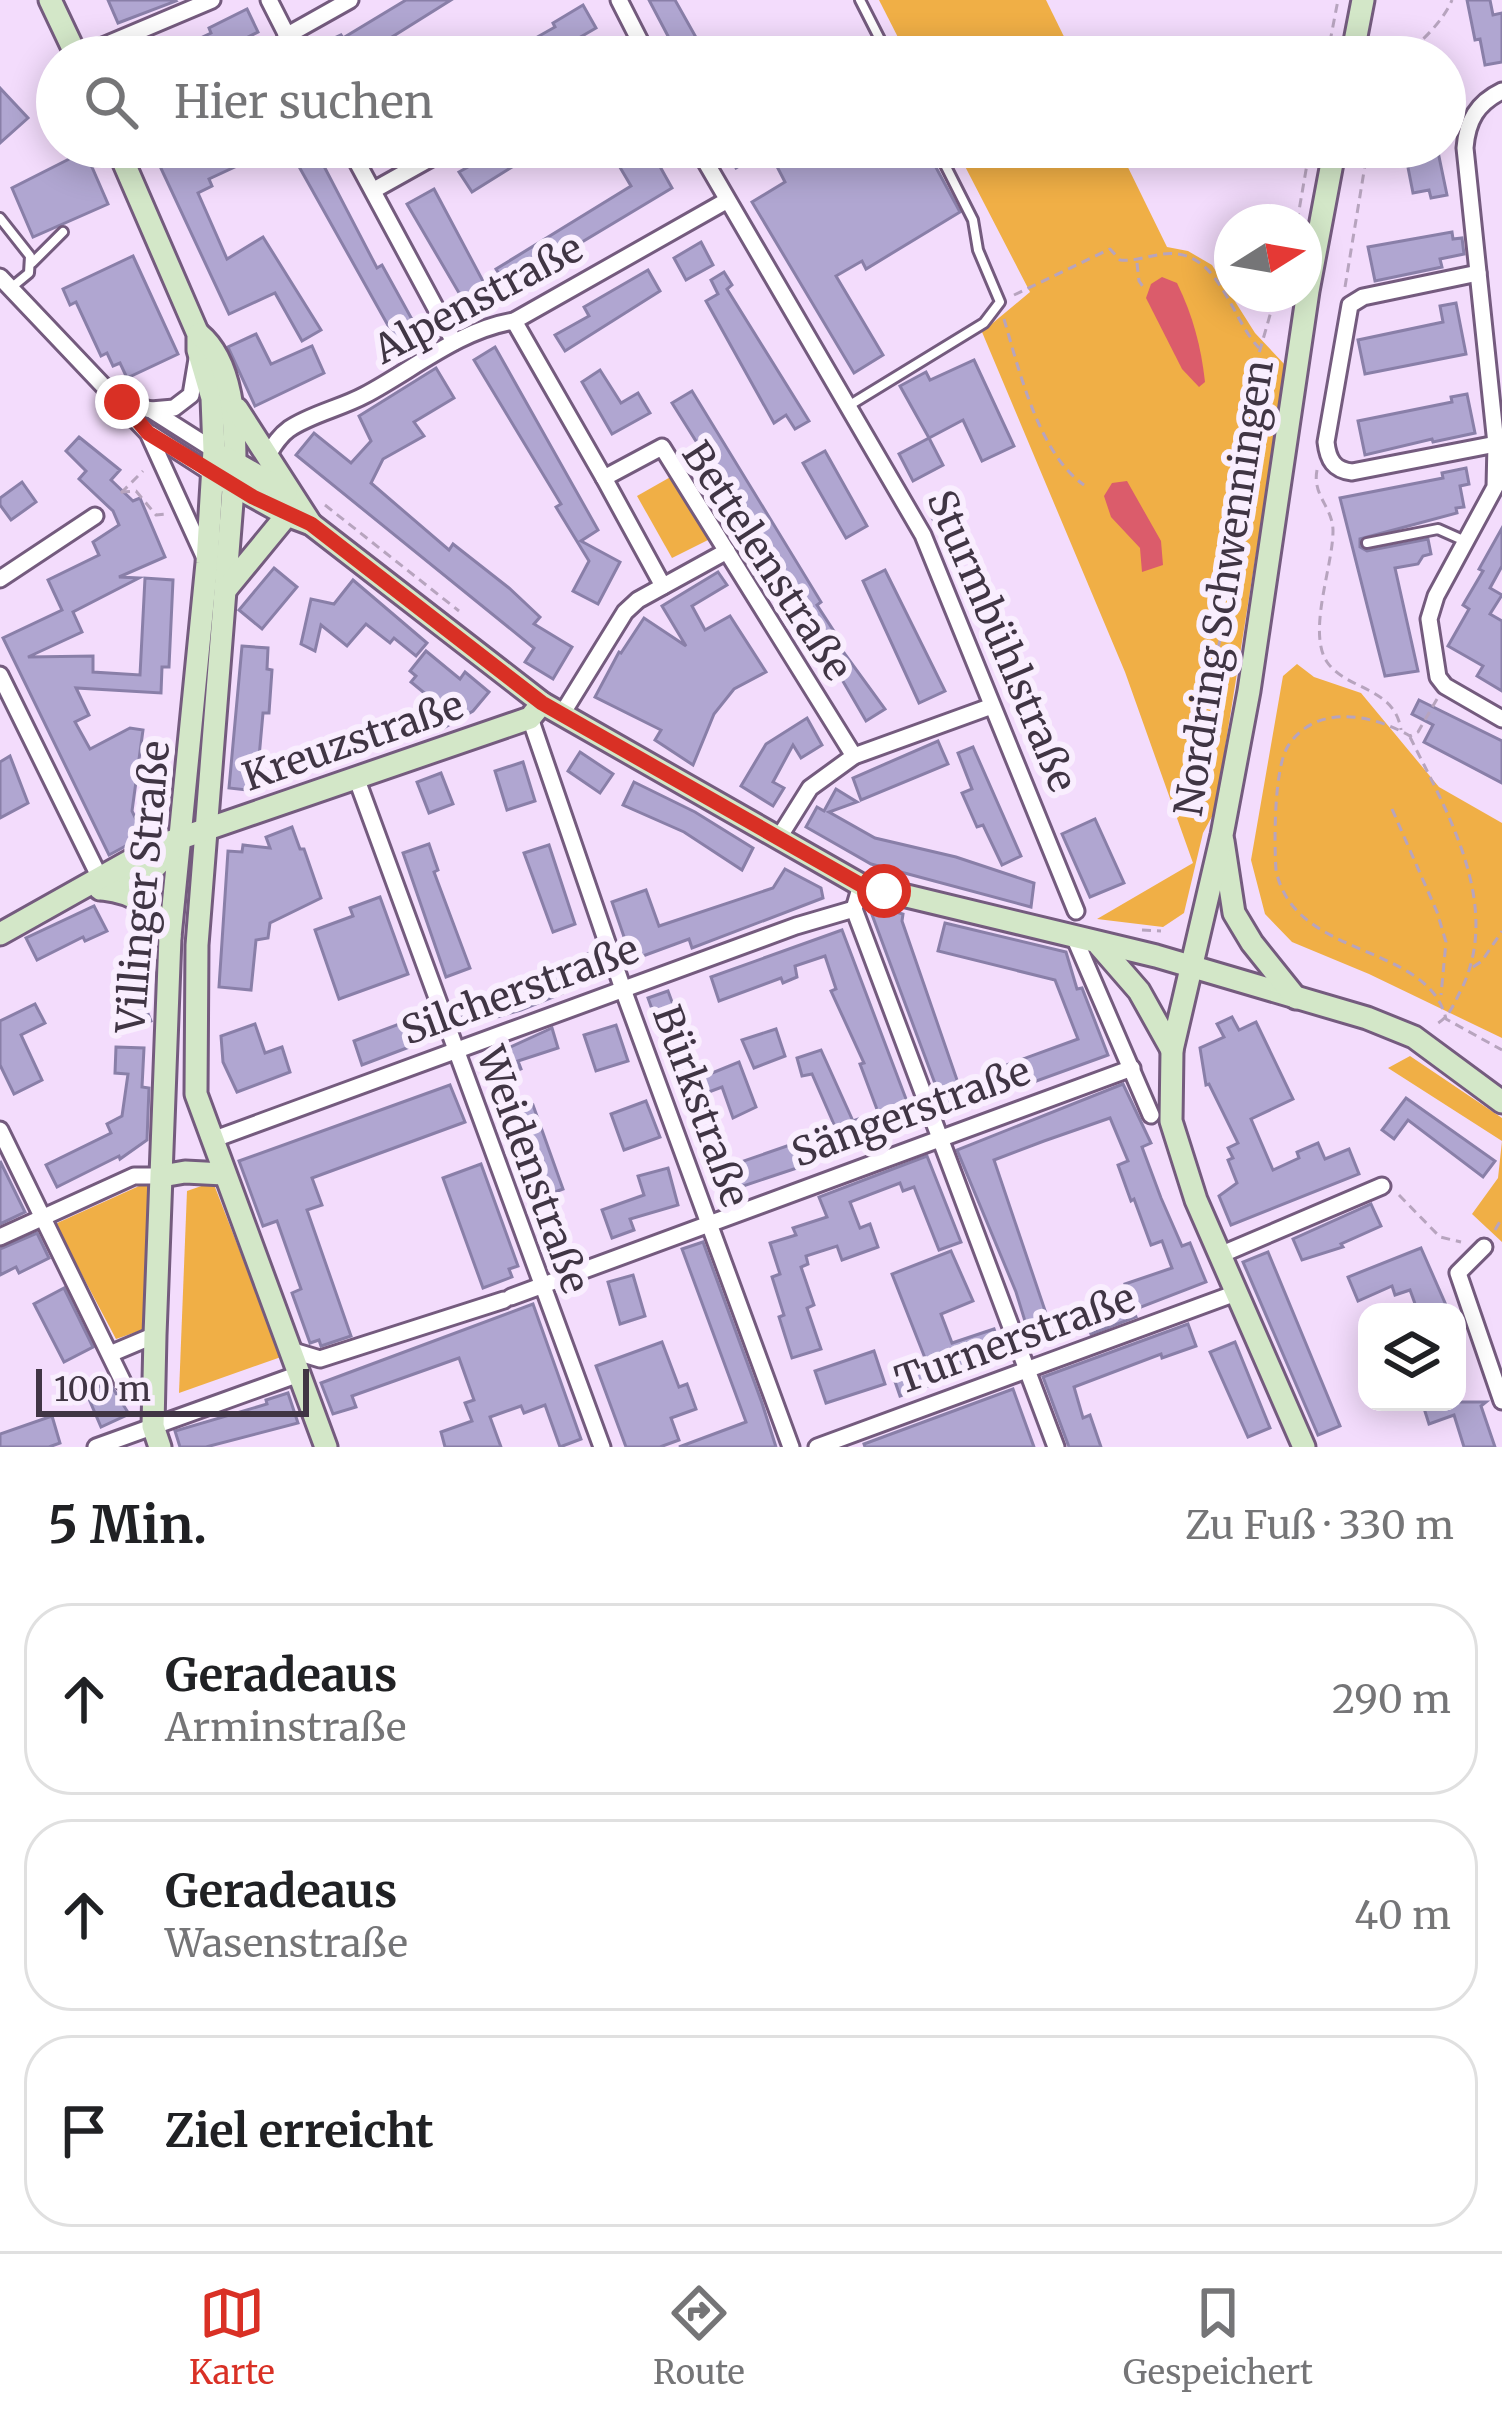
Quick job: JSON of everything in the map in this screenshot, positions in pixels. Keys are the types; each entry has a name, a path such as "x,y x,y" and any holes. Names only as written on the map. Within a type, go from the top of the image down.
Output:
{"main road":[{"path":"50,0 67,36"},
{"path":"1356,36 1363,0"},
{"name":"Villinger Straße","path":"126,168 198,342 212,398 214,450 170,937 154,1335 157,1436"},
{"name":"Nordring Schwenningen","path":"1190,967 1268,572 1308,291 1331,168"},
{"name":"Villinger Straße","path":"198,342 211,344 232,403 234,475 197,945 196,1094 326,1447"},
{"path":"232,403 290,505"},
{"path":"214,450 234,475 290,505 545,712 861,885 1190,967 1366,1018 1414,1037 1502,1102"},
{"path":"213,474 234,475"},
{"path":"227,589 290,505"},
{"name":"Kreuzstraße","path":"0,934 155,848 545,712"},
{"path":"1215,829 1234,913 1296,998"},
{"path":"101,882 129,892 154,910 170,937"},
{"path":"1099,945 1138,991 1172,1050"},
{"path":"1190,967 1172,1050 1171,1120 1196,1201 1304,1447"},
{"path":"162,1176 201,1171 224,1174"}],"street":[{"path":"127,36 212,0"},
{"path":"269,0 286,36 350,0"},
{"path":"619,0 637,36"},
{"path":"1502,91 1479,106 1466,131 1496,444 1495,487 1430,609 1434,668 1445,686 1502,719"},
{"path":"362,168 454,342"},
{"path":"374,190 413,168"},
{"name":"Sturmbühlstraße","path":"708,168 922,535 1076,911"},
{"name":"Alpenstraße","path":"266,458 291,428 364,396 454,342 494,324 514,321 726,201"},
{"path":"1478,273 1363,297 1350,305 1326,442 1328,455 1342,471 1352,472 1496,444"},
{"path":"5,283 148,433 207,563"},
{"path":"514,321 663,586"},
{"path":"152,410 174,408 190,395 198,342"},
{"path":"122,402 152,410 214,450"},
{"path":"148,433 213,474"},
{"name":"Bettelenstraße","path":"604,478 662,447 854,756"},
{"path":"0,579 95,516"},
{"path":"545,712 625,612 727,551"},
{"path":"0,675 101,882"},
{"path":"778,838 811,788 854,756 992,706"},
{"name":"Bürkstraße","path":"545,712 624,992 791,1447"},
{"name":"Weidenstraße","path":"357,779 602,1447"},
{"path":"861,885 854,909 1056,1447"},
{"name":"Silcherstraße","path":"212,1140 796,926 854,909"},
{"path":"1075,939 1151,1114"},
{"name":"Sängerstraße","path":"290,1349 320,1359 542,1288 709,1221 1132,1068"},
{"path":"0,1130 124,1382"},
{"path":"0,1238 134,1176 162,1176"},
{"path":"1220,1255 1382,1186"},
{"path":"1484,1247 1458,1273 1502,1401"},
{"name":"Turnerstraße","path":"817,1447 1236,1293"},
{"path":"110,1354 154,1335"},
{"path":"96,1447 157,1436 299,1374"}],"lane":[{"path":"860,0 878,36"},
{"path":"850,405 984,323 1000,302 978,250 973,220 947,168"},
{"path":"0,218 30,256 31,264 29,273 5,283"},
{"path":"31,264 63,232"},
{"path":"1367,543 1438,529 1466,542"}],"path":[{"path":"1331,36 1338,0"},
{"path":"1425,36 1452,0"},
{"path":"1300,204 1306,168"},
{"path":"1350,305 1345,280 1364,168"},
{"path":"1084,485 1067,474 1034,415 1000,302 1109,249 1120,260 1179,254 1201,263 1260,350"},
{"path":"1137,261 1144,288"},
{"path":"1215,829 1185,781 1230,593 1244,430 1271,312"},
{"path":"1328,455 1318,461 1315,483 1333,533 1320,627 1324,653 1335,669 1385,701 1401,730"},
{"path":"148,465 122,493 136,490 156,515 170,514"},
{"path":"323,504 466,618"},
{"path":"1410,736 1418,732 1445,686"},
{"path":"1431,1028 1446,1019 1472,968 1478,918 1455,826 1410,736 1345,715 1323,719 1296,737 1280,769 1276,870 1287,896 1328,936 1416,976 1441,997"},
{"path":"1392,809 1446,942 1441,997 1446,1019 1502,1050"},
{"path":"1472,968 1502,931"},
{"path":"1382,1186 1396,1192 1440,1237 1484,1247"}],"shaded area":[{"path":"879,0 1046,0 1064,36 897,36"},
{"path":"966,168 1128,168 1167,247 1188,251 1214,268 1214,312 1242,312 1286,366 1215,811 1203,833 1184,913 1163,927 1097,919 1193,863 1125,672 982,332 1030,292"},
{"path":"1162,277 1177,283 1192,319 1205,382 1199,387 1182,369 1146,298 1151,284"},
{"path":"674,475 712,538 672,558 637,496"},
{"path":"1127,481 1161,541 1163,565 1142,572 1140,548 1111,517 1104,496 1112,483"},
{"path":"1297,664 1314,677 1361,693 1439,787 1502,823 1502,1038 1292,942 1265,914 1251,860 1283,676"},
{"path":"1410,1056 1502,1118 1502,1141 1388,1068"},
{"path":"1502,1141 1502,1242 1472,1214 1498,1178"},
{"path":"148,1182 145,1329 116,1339 55,1224"},
{"path":"213,1182 281,1357 179,1393 187,1191"}],"building":[{"path":"108,0 175,0 176,1 118,23"},
{"path":"406,0 451,0 394,36 346,36"},
{"path":"649,0 675,0 695,36 668,36"},
{"path":"1467,0 1490,0 1493,15 1502,13 1502,62 1485,65"},
{"path":"583,5 596,28 582,36 539,36 555,27 553,23"},
{"path":"247,9 258,32 205,36 211,33 209,28"},
{"path":"0,88 28,118 0,143"},
{"path":"51,168 92,168 108,204 33,237 12,188"},
{"path":"161,168 233,168 209,179 212,186 198,193 227,259 263,237 321,330 302,341 275,293 229,314"},
{"path":"300,168 325,168 377,268 382,265 420,334 399,345"},
{"path":"466,168 510,168 472,192 459,172"},
{"path":"620,168 661,168 672,188 507,287 496,269 631,186"},
{"path":"778,168 936,168 960,212 866,269 862,261 836,276 883,355 854,373 752,202 785,182"},
{"path":"1408,168 1441,168 1447,195 1431,198 1429,190 1413,193"},
{"path":"434,189 485,285 462,298 407,204"},
{"path":"1452,232 1453,239 1462,238 1464,254 1440,259 1442,267 1375,281 1368,247"},
{"path":"701,242 713,265 686,280 674,258"},
{"path":"133,256 178,354 127,378 120,363 113,366 107,353 101,356 76,302 70,305 63,289"},
{"path":"648,270 660,291 565,351 555,335 589,316 584,307"},
{"path":"724,272 732,285 727,289 809,421 795,429 786,415 774,423 706,301 718,294 711,280"},
{"path":"1456,303 1466,354 1365,374 1358,340 1443,322 1440,306"},
{"path":"256,334 271,364 312,346 324,373 255,406 228,347"},
{"path":"495,347 598,530 581,541 620,562 598,604 573,591 589,561 556,507 561,504 474,360"},
{"path":"974,360 1014,446 982,461 963,420 929,438 900,386 926,372 930,380"},
{"path":"436,368 454,398 414,422 424,436 383,459 371,483 449,550 453,544 509,588 540,617 534,624 572,647 553,679 525,662 534,648 296,455 314,433 351,463 371,441 359,416"},
{"path":"600,370 621,403 638,393 650,413 612,434 582,382"},
{"path":"692,391 821,602 817,605 839,639 836,642 885,709 866,721 672,403"},
{"path":"1467,394 1475,433 1365,455 1358,421 1452,402 1451,397"},
{"path":"79,437 120,470 111,480 133,501 140,498 165,557 119,577 139,578 73,612 82,632 28,657 93,656 93,672 140,675 145,578 173,580 169,667 162,667 161,693 76,688 89,715 75,722 90,749 130,728 143,730 132,811 144,836 109,855 3,638 62,610 48,580 99,555 93,542 119,525 113,511 79,479 86,471 66,451"},
{"path":"929,438 943,465 913,481 899,454"},
{"path":"825,451 867,526 846,538 803,463"},
{"path":"1466,468 1469,484 1460,486 1464,507 1456,508 1457,513 1360,539 1360,547 1367,551 1428,539 1431,554 1418,564 1395,568 1418,671 1385,676 1340,498 1443,478 1442,473"},
{"path":"22,482 36,502 11,520 0,498"},
{"path":"953,502 971,546 950,555 929,511"},
{"path":"1502,528 1502,566 1490,588 1502,595 1490,614 1502,621 1502,691 1477,676 1483,666 1448,646 1469,609 1463,605 1483,571 1479,569"},
{"path":"274,568 297,587 262,629 239,610"},
{"path":"885,570 945,691 919,703 863,581"},
{"path":"718,572 727,585 692,606 705,630 730,616 766,672 734,689 714,714 693,765 655,740 661,730 595,697 644,618 686,646 662,606"},
{"path":"353,580 427,643 416,656 366,624 347,646 321,625 315,651 301,644 311,599 334,604"},
{"path":"242,646 268,648 267,669 272,670 256,791 229,788"},
{"path":"426,651 460,679 465,672 489,692 473,711 440,730 428,696 411,682 416,676 410,671"},
{"path":"1419,700 1502,741 1502,783 1424,742 1433,725 1412,714"},
{"path":"807,718 822,745 801,758 793,745 773,782 784,788 773,806 741,786 766,744"},
{"path":"365,726 372,749 322,766 314,743"},
{"path":"938,741 948,764 861,800 853,778"},
{"path":"973,747 1021,856 1002,865 962,793 972,789 958,753"},
{"path":"580,752 613,774 600,793 568,771"},
{"path":"10,756 28,803 0,818 0,762"},
{"path":"523,762 535,801 507,810 495,771"},
{"path":"441,773 453,804 429,813 417,782"},
{"path":"634,782 753,848 742,870 684,832 623,805"},
{"path":"836,789 857,802 829,812 875,838 956,857 1034,883 1031,907 871,864 806,827 817,807 824,811"},
{"path":"1095,819 1124,883 1090,897 1062,834"},
{"path":"292,827 321,898 270,923 268,938 256,940 251,990 219,987 228,851 242,852 243,845 270,848 266,837"},
{"path":"429,844 438,870 434,872 470,968 446,977 403,853"},
{"path":"549,845 575,924 553,932 524,853"},
{"path":"785,869 821,888 823,898 692,948 689,939 632,960 612,902 646,890 659,926 773,888"},
{"path":"380,897 408,974 339,999 315,930 353,916 350,908"},
{"path":"868,904 903,914 966,1106 946,1113"},
{"path":"94,906 107,931 85,941 83,937 37,960 26,938"},
{"path":"945,923 1066,952 1077,989 1082,988 1108,1055 995,1096 987,1072 1078,1039 1055,980 938,951"},
{"path":"842,930 917,1128 721,1197 712,1172 836,1129 812,1074 802,1076 797,1058 821,1050 853,1121 878,1112 860,1064 864,1063 831,991 836,989 825,956 795,966 797,977 783,983 781,978 719,1001 711,977"},
{"path":"594,951 601,974 521,1010 466,1026 458,1003 522,983"},
{"path":"668,991 700,1078 739,1062 756,1107 733,1118 722,1087 685,1101 648,998"},
{"path":"140,994 151,1021 126,1032 114,1006"},
{"path":"35,1004 45,1023 21,1035 42,1080 14,1094 0,1065 0,1021"},
{"path":"426,1014 433,1038 362,1065 354,1041"},
{"path":"1232,1017 1239,1030 1256,1022 1293,1099 1251,1119 1273,1170 1318,1143 1325,1159 1349,1149 1359,1174 1231,1225 1219,1196 1237,1183 1228,1148 1238,1143 1206,1085 1200,1048 1224,1037 1217,1024"},
{"path":"255,1024 265,1053 282,1047 290,1072 237,1092 223,1062 221,1036"},
{"path":"616,1025 628,1061 596,1071 584,1035"},
{"path":"552,1028 558,1048 518,1061 521,1069 501,1077 493,1055"},
{"path":"776,1029 785,1056 754,1068 742,1040"},
{"path":"116,1047 144,1048 142,1087 149,1088 147,1140 120,1159 57,1187 46,1165 111,1133 107,1124 122,1116 128,1074 115,1073"},
{"path":"1123,1084 1151,1143 1142,1147 1161,1198 1182,1246 1190,1243 1206,1282 1133,1310 1136,1317 1091,1334 1081,1305 1172,1268 1162,1241 1151,1245 1134,1199 1131,1201 1118,1165 1128,1161 1110,1118 1044,1141 994,1160 1055,1340 1033,1347 1016,1292 957,1150"},
{"path":"450,1085 465,1122 312,1178 322,1205 307,1210 351,1336 321,1346 319,1340 310,1343 292,1293 301,1289 277,1221 263,1226 239,1161"},
{"path":"1406,1098 1495,1161 1483,1177 1408,1120 1394,1139 1382,1130"},
{"path":"646,1101 660,1137 624,1150 611,1114"},
{"path":"533,1105 563,1189 536,1199 505,1115"},
{"path":"927,1156 961,1242 939,1250 914,1187 903,1191 900,1183 850,1202 860,1228 870,1224 878,1247 842,1260 837,1246 806,1256 808,1264 801,1267 814,1305 807,1308 821,1349 792,1358 779,1317 784,1315 772,1277 780,1274 770,1243 796,1235 793,1228 827,1217 819,1197"},
{"path":"0,1161 25,1212 0,1224"},
{"path":"481,1164 518,1266 509,1269 512,1277 483,1288 443,1178"},
{"path":"668,1168 678,1205 630,1219 634,1230 612,1238 602,1210 644,1195 638,1176"},
{"path":"1371,1204 1381,1226 1341,1244 1343,1247 1302,1260 1293,1239"},
{"path":"37,1233 49,1258 19,1273 16,1267 0,1275 0,1249"},
{"path":"703,1242 776,1447 679,1447 746,1422 682,1249"},
{"path":"1421,1248 1445,1303 1415,1303 1410,1290 1395,1295 1392,1286 1358,1301 1348,1277"},
{"path":"951,1251 973,1301 941,1314 952,1343 994,1329 1004,1359 900,1396 891,1370 925,1358 892,1274"},
{"path":"1268,1252 1340,1426 1318,1435 1243,1262"},
{"path":"633,1275 645,1316 620,1324 608,1282"},
{"path":"64,1288 93,1347 64,1362 34,1304"},
{"path":"533,1304 581,1439 560,1447 545,1405 524,1413 521,1406 490,1417 501,1447 445,1447 441,1432 472,1421 465,1403 474,1400 459,1358 352,1396 356,1407 333,1414 321,1383"},
{"path":"1188,1324 1196,1346 1074,1387 1083,1418 1090,1415 1101,1447 1069,1447 1043,1377"},
{"path":"662,1342 679,1387 687,1384 696,1409 671,1418 679,1440 660,1447 626,1447 596,1366"},
{"path":"1235,1342 1270,1428 1248,1437 1210,1352"},
{"path":"874,1351 885,1384 826,1403 815,1371"},
{"path":"109,1382 129,1414 101,1427 86,1392"},
{"path":"1013,1389 1034,1447 865,1447 864,1444"},
{"path":"288,1393 298,1423 206,1447 180,1447 175,1431 267,1404 266,1400"},
{"path":"1466,1402 1486,1402 1481,1406 1495,1447 1464,1447 1454,1415 1429,1424 1425,1411 1466,1411"},
{"path":"52,1416 60,1443 0,1447 0,1434"}],"route":[{"path":"122,402 148,433 253,497 311,524 542,703 861,885 884,891"}]}
